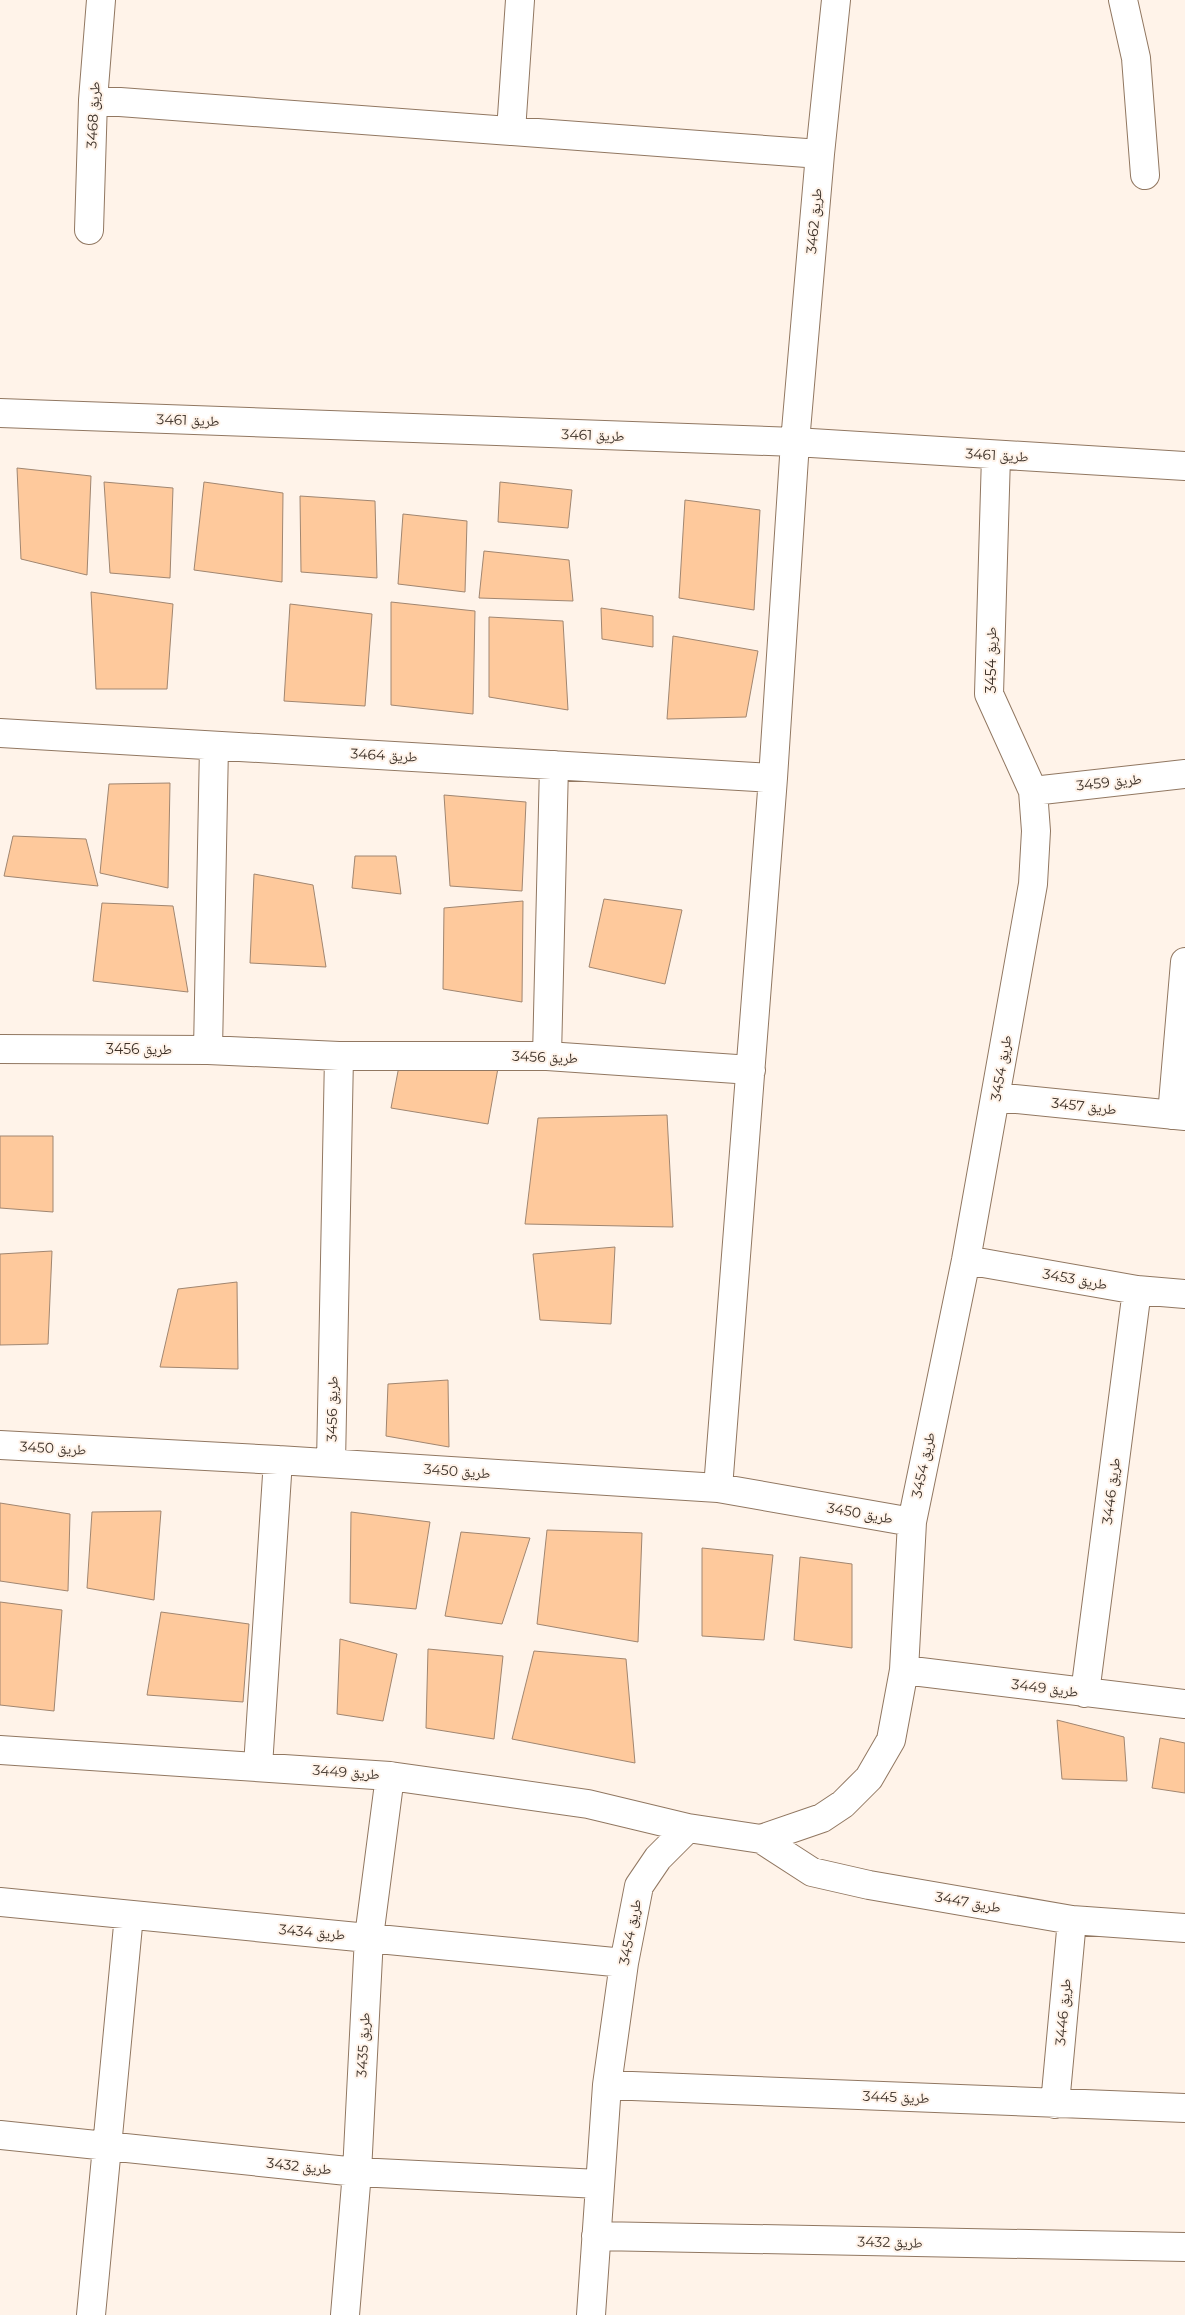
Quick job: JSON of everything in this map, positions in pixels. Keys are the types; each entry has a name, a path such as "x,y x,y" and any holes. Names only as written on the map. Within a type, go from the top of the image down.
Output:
{"street":[{"name":"طريق 3468","path":"88,230 93,100 101,0"},
{"path":"511,131 520,0"},
{"name":"طريق 3462","path":"718,1488 773,778 795,442 820,154 836,0"},
{"path":"1123,0 1136,58 1145,175"},
{"path":"93,100 820,154"},
{"name":"طريق 3461","path":"0,412 795,442 996,456 1185,466"},
{"name":"طريق 3454","path":"591,2315 598,2184 606,2085 624,1963 638,1886 658,1858 688,1828 725,1836 761,1839 822,1818 842,1804 869,1778 892,1740 904,1670 912,1522 966,1260 1033,884 1036,832 1033,791 989,694 996,456"},
{"name":"طريق 3464","path":"0,733 773,778"},
{"path":"208,1050 214,746"},
{"path":"548,1056 554,765"},
{"name":"طريق 3459","path":"1033,791 1185,774"},
{"name":"طريق 3457","path":"996,1097 1178,1115 1185,962"},
{"name":"طريق 3456","path":"0,1048 208,1050 339,1056 548,1056 751,1070"},
{"name":"طريق 3456","path":"331,1463 339,1056"},
{"name":"طريق 3453","path":"966,1260 1137,1290 1185,1294"},
{"name":"طريق 3446","path":"1085,1692 1137,1290"},
{"name":"طريق 3450","path":"0,1445 331,1463 718,1488 912,1522"},
{"path":"258,1766 278,1460"},
{"name":"طريق 3449","path":"904,1670 1185,1704"},
{"name":"طريق 3449","path":"0,1750 390,1776 588,1804 688,1828"},
{"name":"طريق 3435","path":"345,2315 357,2172 368,1937 390,1776"},
{"name":"طريق 3447","path":"761,1839 812,1872 870,1885 1072,1920 1185,1928"},
{"name":"طريق 3434","path":"0,1902 624,1963"},
{"path":"90,2315 129,1915"},
{"name":"طريق 3446","path":"1054,2104 1072,1920"},
{"name":"طريق 3445","path":"606,2085 1185,2108"},
{"name":"طريق 3432","path":"0,2135 357,2172 598,2184"},
{"name":"طريق 3432","path":"596,2236 1185,2247"}],"building":[{"path":"17,468 91,476 87,575 21,559"},
{"path":"104,482 173,488 170,578 110,573"},
{"path":"204,482 283,493 282,582 194,570"},
{"path":"500,482 572,490 568,528 498,522"},
{"path":"300,496 375,501 377,578 301,572"},
{"path":"685,500 760,510 754,610 679,598"},
{"path":"403,514 467,521 465,592 398,584"},
{"path":"484,551 569,560 573,601 479,598"},
{"path":"91,592 173,604 167,689 96,689"},
{"path":"391,602 475,611 473,714 391,705"},
{"path":"290,604 372,614 365,706 284,701"},
{"path":"601,608 653,616 653,647 602,639"},
{"path":"489,617 563,621 568,710 489,697"},
{"path":"673,636 758,651 746,717 667,719"},
{"path":"170,783 168,888 100,873 109,784"},
{"path":"444,795 526,802 522,891 450,886"},
{"path":"13,836 86,839 98,886 4,876"},
{"path":"355,856 396,856 401,894 352,888"},
{"path":"254,874 313,885 326,967 250,963"},
{"path":"604,899 682,910 665,984 589,967"},
{"path":"523,901 522,1002 443,989 444,908"},
{"path":"102,903 173,906 188,992 93,981"},
{"path":"399,1066 498,1068 488,1124 391,1108"},
{"path":"667,1115 673,1227 525,1224 538,1118"},
{"path":"0,1136 53,1136 53,1212 0,1208"},
{"path":"615,1247 611,1324 540,1320 533,1254"},
{"path":"52,1251 48,1344 0,1345 0,1254"},
{"path":"237,1282 238,1369 160,1367 178,1289"},
{"path":"448,1380 449,1447 386,1436 388,1384"},
{"path":"0,1503 70,1514 68,1591 0,1581"},
{"path":"161,1511 154,1600 87,1588 92,1512"},
{"path":"351,1512 430,1522 416,1609 350,1603"},
{"path":"547,1530 642,1533 638,1642 537,1624"},
{"path":"461,1532 530,1538 502,1624 445,1616"},
{"path":"702,1548 773,1555 764,1640 702,1636"},
{"path":"800,1557 852,1564 852,1648 794,1640"},
{"path":"0,1602 62,1610 54,1711 0,1705"},
{"path":"161,1612 249,1624 243,1702 147,1695"},
{"path":"340,1639 397,1654 383,1721 337,1714"},
{"path":"428,1649 503,1656 494,1739 426,1728"},
{"path":"534,1651 626,1659 635,1763 512,1739"},
{"path":"1057,1720 1124,1737 1127,1781 1062,1779"},
{"path":"1160,1738 1185,1743 1185,1793 1152,1788"}]}
